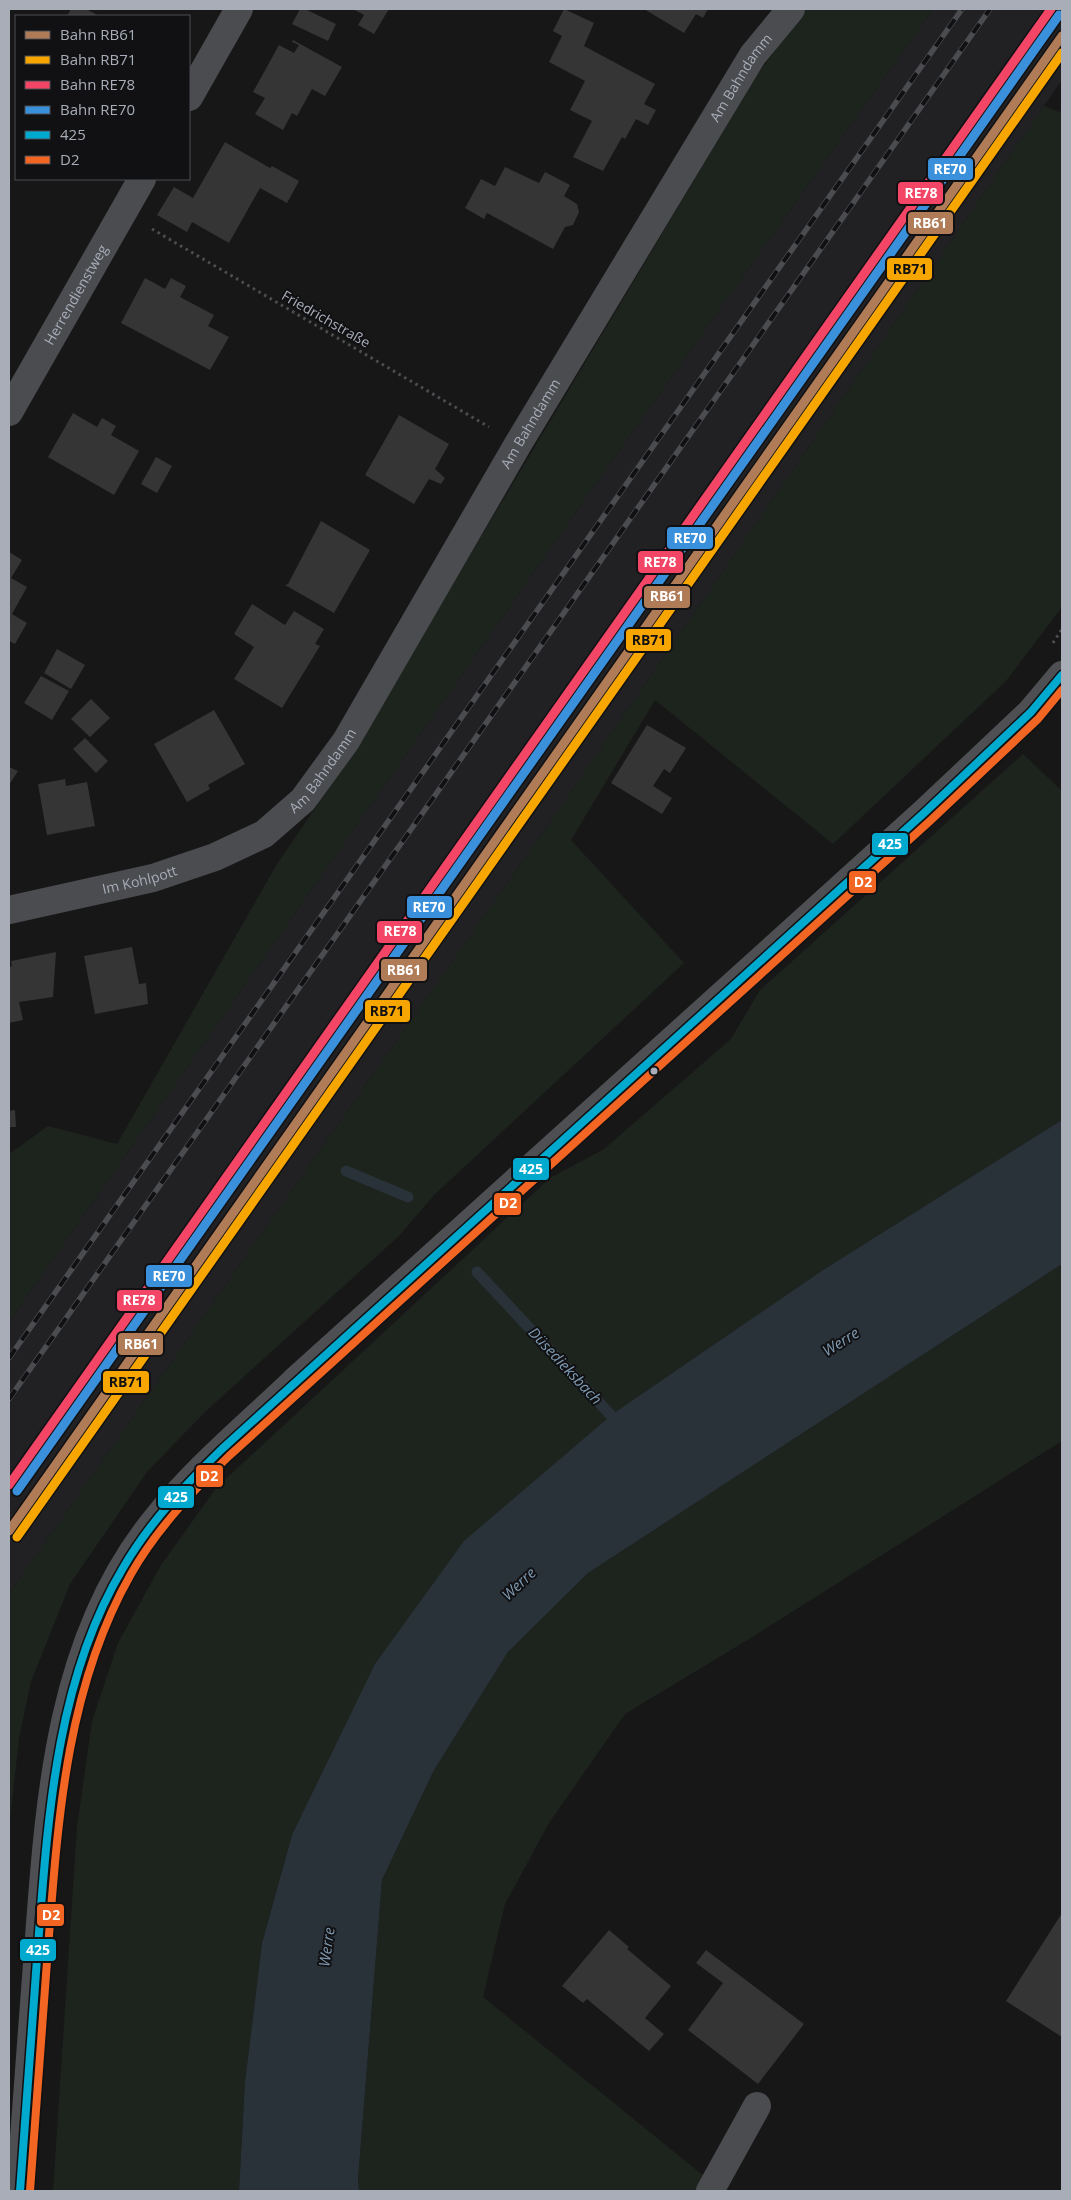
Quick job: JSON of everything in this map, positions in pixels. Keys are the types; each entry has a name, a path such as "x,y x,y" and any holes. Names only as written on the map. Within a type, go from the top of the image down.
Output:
{"main road":[{"path":"20,2191 49,1813 66,1715 87,1646 103,1606 125,1566 154,1521 200,1471 294,1382 916,820 1031,712 1062,674"}],"street":[{"path":"190,95 239,9"},
{"name":"Am Bahndamm","path":"264,834 303,800 346,741 518,444 753,55 791,9"},
{"name":"Herrendienstweg","path":"9,410 141,180"},
{"name":"Im Kohlpott","path":"9,910 153,878 215,856 264,834"},
{"path":"710,2191 757,2106"}],"path":[{"name":"Friedrichstraße","path":"124,212 518,444"}],"shaded area":[{"path":"805,9 933,9 587,496 9,1322 9,1154 48,1126 117,1144 277,864 344,766 757,75"},
{"path":"933,9 1062,9 1062,80 550,822 9,1594 9,1322 587,496"},
{"path":"1044,106 1062,113 1062,607 1006,681 833,844 655,700 571,840 684,963 434,1195 399,1236 205,1412 147,1472 70,1584 31,1682 19,1738 9,1829 9,1594 550,822"},
{"path":"1023,754 1062,791 1062,1120 823,1270 614,1413 292,1835 262,1943 245,2082 239,2191 53,2191 77,1827 92,1721 118,1643 161,1565 217,1487 550,1178 604,1149 731,1039 760,990"},
{"path":"1062,1264 1062,1441 754,1636 625,1714 549,1823 505,1904 483,1997 704,2176 696,2191 359,2191 358,2179 382,1880 434,1770 508,1652 588,1573"}],"water":[{"name":"Werre","path":"1062,1120 1062,1264 588,1573 508,1652 434,1770 382,1880 358,2179 359,2191 239,2191 245,2082 262,1943 292,1835 375,1664 464,1541 614,1413 823,1270"}],"building":[{"path":"71,9 86,9 97,15 68,15"},
{"path":"300,9 305,9 336,24 328,41 292,24"},
{"path":"353,9 389,9 374,34 358,25 364,15"},
{"path":"564,9 594,23 584,46 655,84 644,104 656,110 648,125 636,119 625,139 622,137 603,171 573,157 592,121 570,110 585,81 549,62 562,36 553,31"},
{"path":"644,9 708,9 703,18 696,14 684,33"},
{"path":"293,40 342,67 325,96 312,89 297,116 292,113 283,130 255,114 265,98 253,92 279,45 294,53 299,45 292,42"},
{"path":"225,142 270,168 272,166 299,181 287,203 260,188 229,243 192,222 187,232 157,215 174,187 193,198"},
{"path":"505,167 539,183 545,172 570,185 564,196 577,204 579,212 573,225 565,227 553,249 487,213 484,219 465,208 481,179 495,186"},
{"path":"145,278 165,289 171,278 186,286 180,297 214,315 208,326 229,337 210,370 121,323"},
{"path":"73,413 97,427 102,418 116,426 111,435 139,451 114,495 48,457"},
{"path":"399,415 449,444 435,469 445,478 441,484 429,479 414,504 365,475"},
{"path":"156,457 172,466 157,493 141,484"},
{"path":"321,521 370,550 334,613 285,585 288,584"},
{"path":"9,552 22,560 11,578 27,587 12,614 27,623 15,644 9,641"},
{"path":"252,604 285,625 294,611 324,629 315,644 320,646 282,708 234,679 254,647 234,634"},
{"path":"57,649 85,665 71,689 44,673"},
{"path":"41,676 69,691 52,720 24,703"},
{"path":"91,699 110,718 90,737 71,719"},
{"path":"214,710 245,764 208,785 210,789 187,802 154,744"},
{"path":"647,725 686,748 670,773 664,769 653,786 672,798 662,814 611,783"},
{"path":"85,738 108,761 96,773 73,749"},
{"path":"9,767 18,771 9,785"},
{"path":"65,779 66,786 87,782 95,826 47,835 38,784"},
{"path":"132,947 139,984 146,983 148,1004 95,1014 84,956"},
{"path":"56,952 53,997 19,1002 23,1020 9,1023 9,967 12,966 11,961"},
{"path":"15,1110 16,1127 9,1127 9,1111"},
{"path":"1062,1913 1062,2037 1006,2001"},
{"path":"609,1930 629,1947 627,1949 671,1986 645,2018 664,2034 649,2051 587,1999 583,2003 562,1986"},
{"path":"706,1950 804,2024 758,2084 688,2030 723,1983 696,1963"}],"waterway":[{"name":"Düsedieksbach","path":"346,1171 408,1197"},
{"name":"Düsedieksbach","path":"477,1272 621,1426"}],"railway":[{"path":"9,1358 962,9"},
{"path":"9,1399 990,9"}],"rail line":[{"name":"RE78","path":"9,1485 1051,9"},
{"name":"RE70","path":"17,1491 1059,15"},
{"name":"RB61","path":"9,1531 1062,36"},
{"name":"RB71","path":"17,1537 1062,53"}],"transit line":[{"name":"425","path":"20,2191 46,1848 59,1751 69,1703 83,1656 101,1611 133,1551 168,1505 222,1449 924,813 1031,712 1062,675"},
{"name":"D2","path":"30,2191 56,1852 69,1756 79,1709 92,1663 109,1618 131,1574 152,1542 188,1498 229,1456 931,820 1038,719 1062,690"}]}
